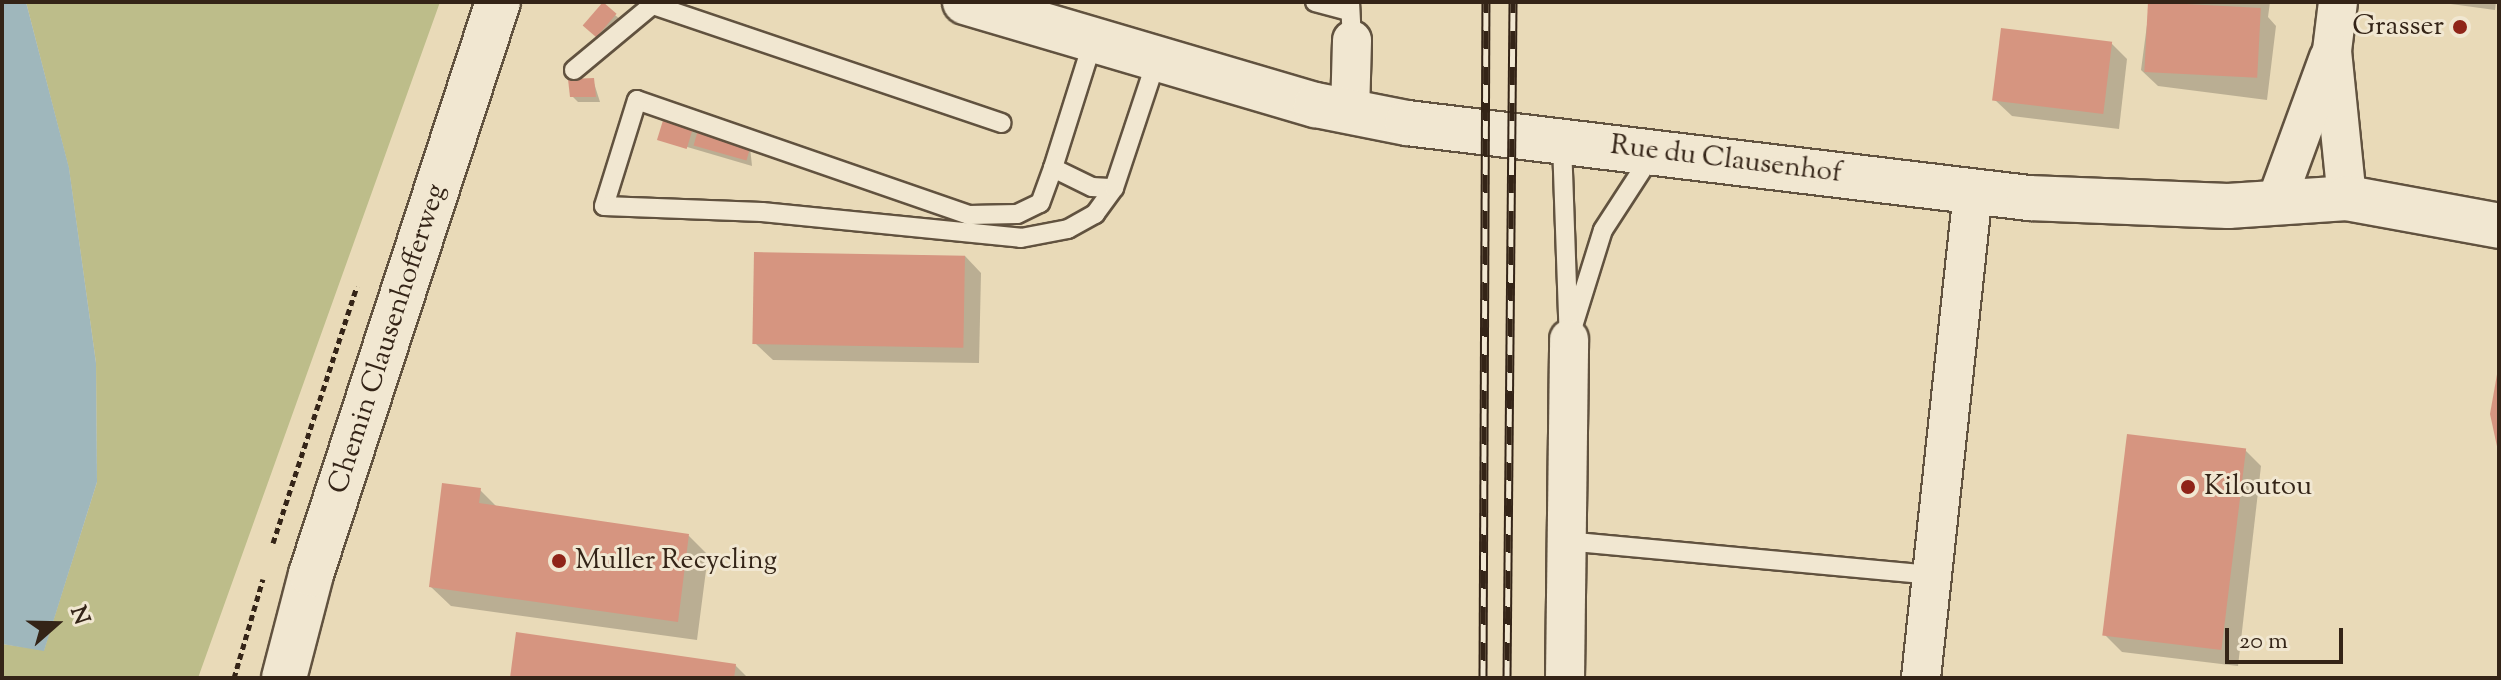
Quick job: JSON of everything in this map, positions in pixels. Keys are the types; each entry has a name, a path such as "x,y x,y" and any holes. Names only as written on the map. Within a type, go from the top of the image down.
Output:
{"street":[{"name":"Chemin Clausenhofferweg","path":"284,678 311,574 498,2"},
{"name":"Rue du Clausenhof","path":"965,2 1350,113 1973,191 2228,206 2347,198 2499,226"},
{"path":"2338,2 2332,51 2347,198"},
{"path":"1347,14 1350,113"},
{"path":"2276,202 2332,51"},
{"path":"1921,678 1935,575 1973,191"},
{"path":"1565,678 1569,339"}],"lane":[{"path":"1315,2 1347,14"},
{"path":"574,70 654,3 1002,123"},
{"path":"1093,41 1040,203 1017,214 969,215 637,100 604,206 762,212 1021,238 1068,229 1095,214 1114,188 1157,59"},
{"path":"1562,140 1569,339"},
{"path":"1569,339 1603,230 1655,150"},
{"path":"1053,168 1092,187 1114,188"},
{"path":"1566,541 1935,575"}],"green space":[{"path":"26,2 440,2 198,678 2,678 2,644 44,650 97,482 96,363 69,169"}],"water":[{"path":"2,2 26,2 69,168 96,363 97,482 44,651 2,644"}],"building":[{"path":"603,2 617,14 596,37 583,25"},
{"path":"2148,2 2261,8 2257,78 2144,72"},
{"path":"2001,28 2112,42 2103,114 1992,100"},
{"path":"594,78 596,97 570,97 568,79"},
{"path":"664,117 694,126 687,149 657,140"},
{"path":"698,130 751,145 746,161 694,145"},
{"path":"754,252 965,256 963,348 752,344"},
{"path":"2499,363 2499,451 2498,451 2490,414"},
{"path":"2127,434 2246,449 2221,650 2102,635"},
{"name":"Muller Recycling","path":"442,483 481,488 479,503 689,534 678,622 429,587"},
{"path":"516,632 736,664 734,678 510,678"}],"railway":[{"path":"1483,678 1486,2"},
{"path":"1507,678 1513,2"}],"place":[{"name":"Grasser","path":"2460,27"},
{"name":"Kiloutou","path":"2188,487"},
{"name":"Muller Recycling","path":"559,561"}]}
